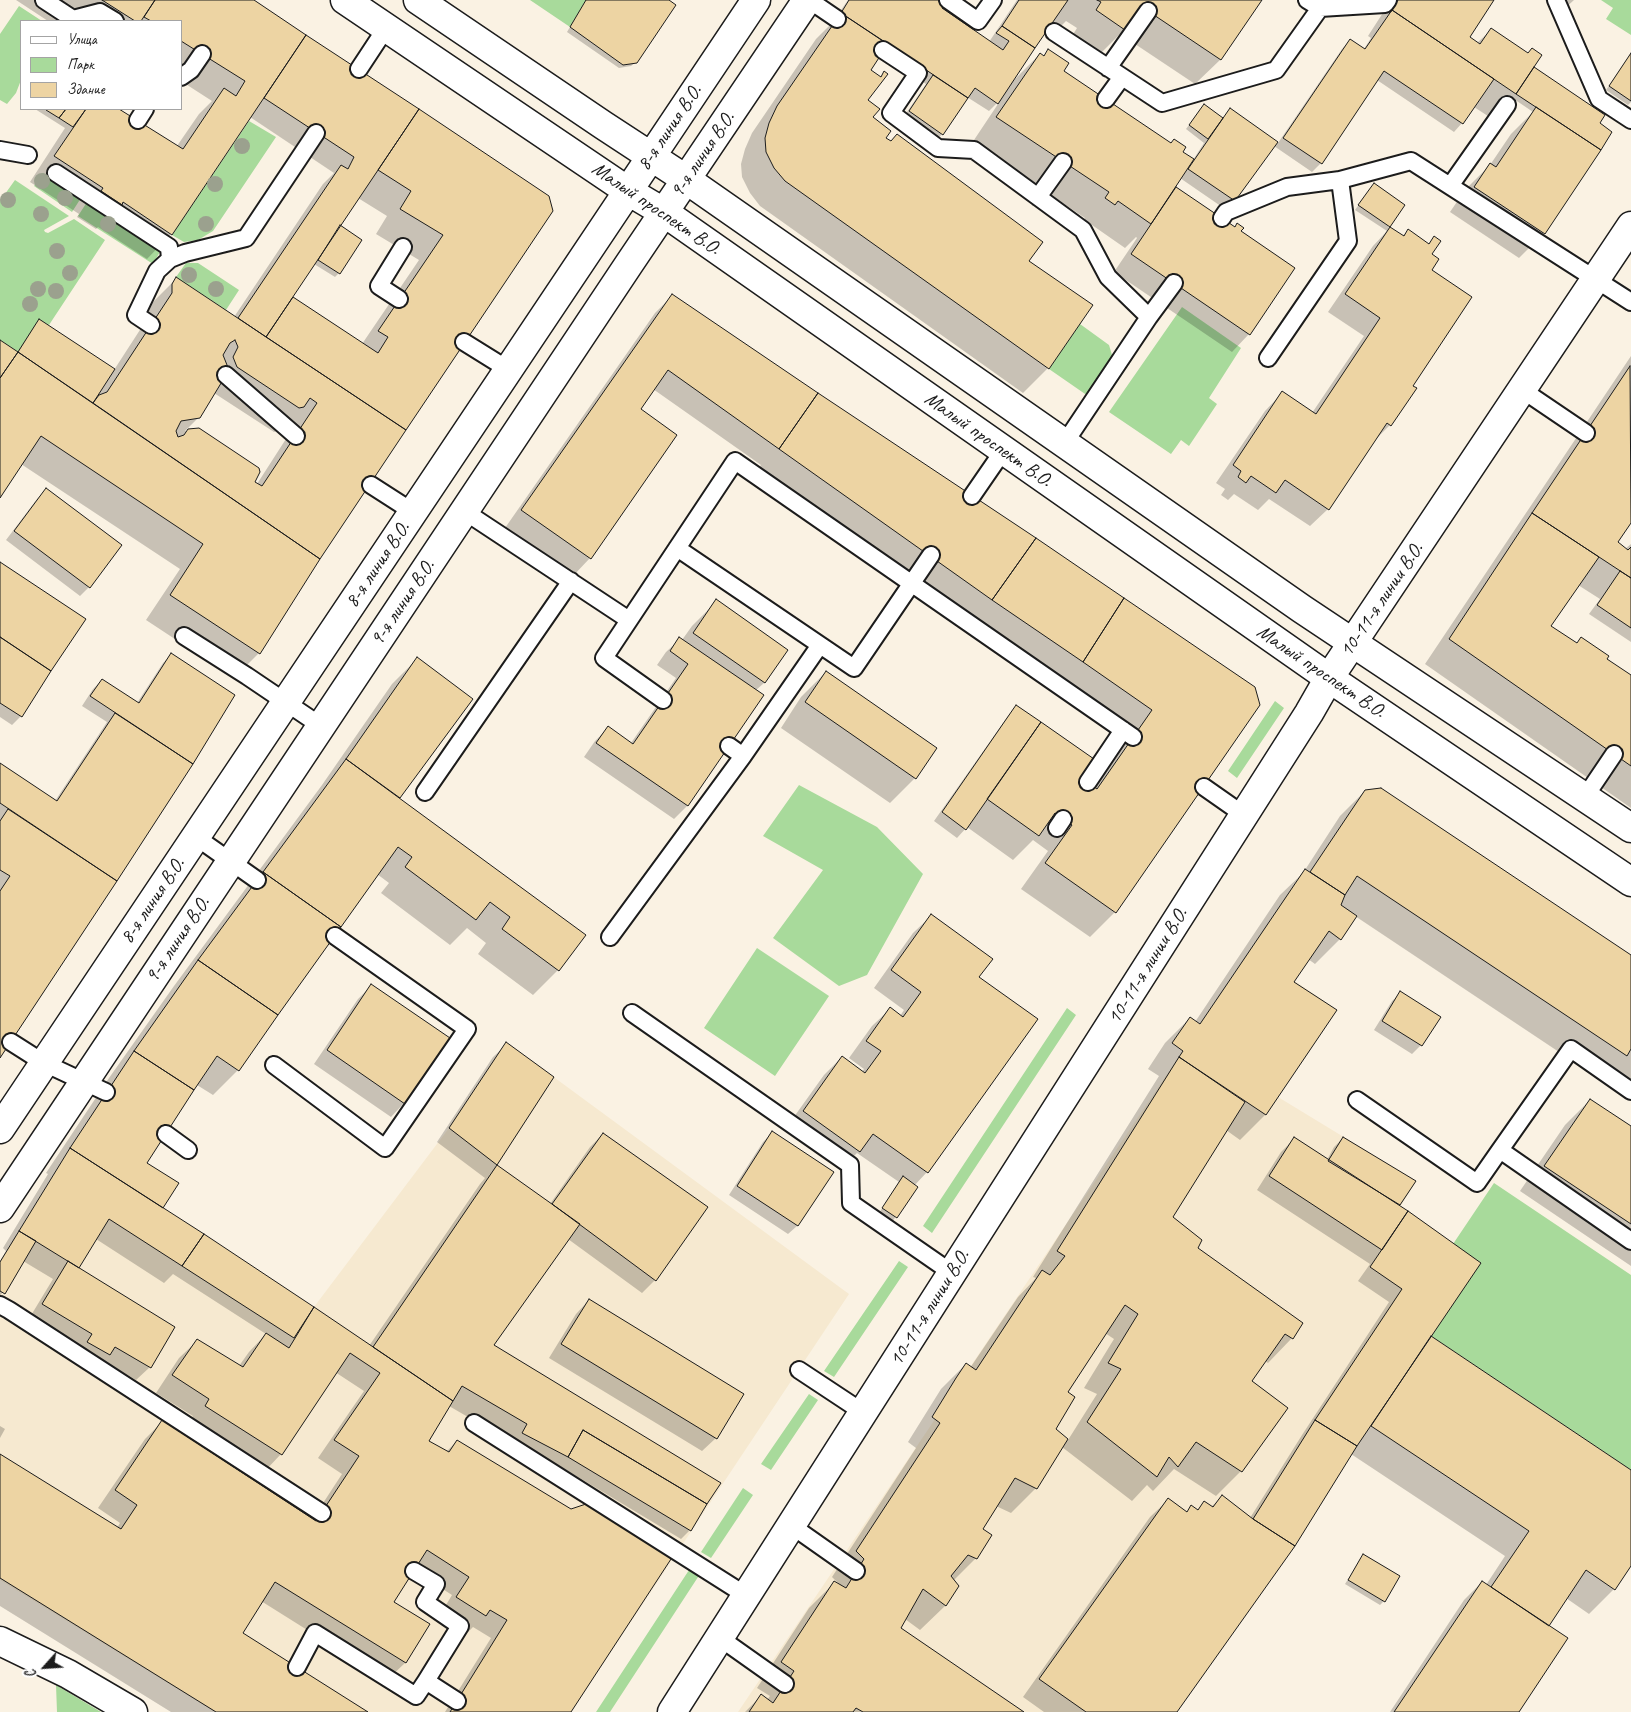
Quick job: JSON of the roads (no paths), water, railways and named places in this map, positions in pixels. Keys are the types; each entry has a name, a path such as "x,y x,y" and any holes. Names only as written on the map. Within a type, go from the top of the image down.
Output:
{"main road":[{"name":"Малый проспект В.О.","path":"345,0 628,191 665,213 1329,678 1631,882"},
{"name":"Малый проспект В.О.","path":"418,0 687,180 1353,644 1631,828"},
{"name":"8-я линия В.О.","path":"0,1129 756,0"},
{"name":"9-я линия В.О.","path":"0,1208 95,1087 231,861 808,0"},
{"name":"10-11-я линии В.О.","path":"672,1712 1309,713 1329,678 1631,226"},
{"path":"0,1641 68,1674 133,1712"}],"lane":[{"path":"44,0 73,19 100,12 113,20"},
{"path":"808,0 837,19"},
{"path":"948,0 978,21 993,0"},
{"path":"1054,32 1162,103 1276,70 1313,4 1385,4 1388,0"},
{"path":"1556,0 1599,99 1631,120"},
{"path":"1108,68 1148,11"},
{"path":"359,69 386,28"},
{"path":"884,50 918,73 891,112 938,148 974,150 1083,230 1108,277 1149,317"},
{"path":"184,70 202,54"},
{"path":"1106,99 1122,77"},
{"path":"1450,186 1507,105"},
{"path":"151,324 136,315 157,271 170,259 185,253 246,238 316,133"},
{"path":"0,150 28,155"},
{"path":"1222,218 1226,212 1287,187 1340,180 1411,161 1631,302"},
{"path":"1038,197 1063,162"},
{"path":"56,173 92,189 169,247 170,259"},
{"path":"1268,358 1348,241 1340,180"},
{"path":"399,300 379,286 403,247"},
{"path":"1064,444 1174,283"},
{"path":"464,342 509,370"},
{"path":"226,375 296,436"},
{"path":"1521,390 1586,433"},
{"path":"972,496 1003,451"},
{"path":"663,700 604,658 735,461 1128,734 1088,782"},
{"path":"371,484 413,512"},
{"path":"464,511 629,620"},
{"path":"677,548 854,668 931,555"},
{"path":"425,792 571,581"},
{"path":"184,636 321,726"},
{"path":"610,937 743,756 820,645"},
{"path":"730,746 743,756"},
{"path":"1585,797 1614,754"},
{"path":"1204,787 1244,815"},
{"path":"196,837 257,880"},
{"path":"274,1065 385,1148 467,1029 335,936"},
{"path":"632,1013 850,1165 851,1203 952,1274"},
{"path":"11,1042 44,1063 95,1087"},
{"path":"1357,1100 1477,1183 1571,1049 1631,1091"},
{"path":"166,1134 188,1150"},
{"path":"1500,1150 1631,1241"},
{"path":"0,1305 322,1513"},
{"path":"799,1370 864,1413"},
{"path":"474,1423 747,1596"},
{"path":"792,1526 856,1571"},
{"path":"297,1667 315,1633 416,1696 460,1626 425,1602 436,1584 414,1571"},
{"path":"720,1638 785,1684"},
{"path":"426,1681 457,1701"}]}
